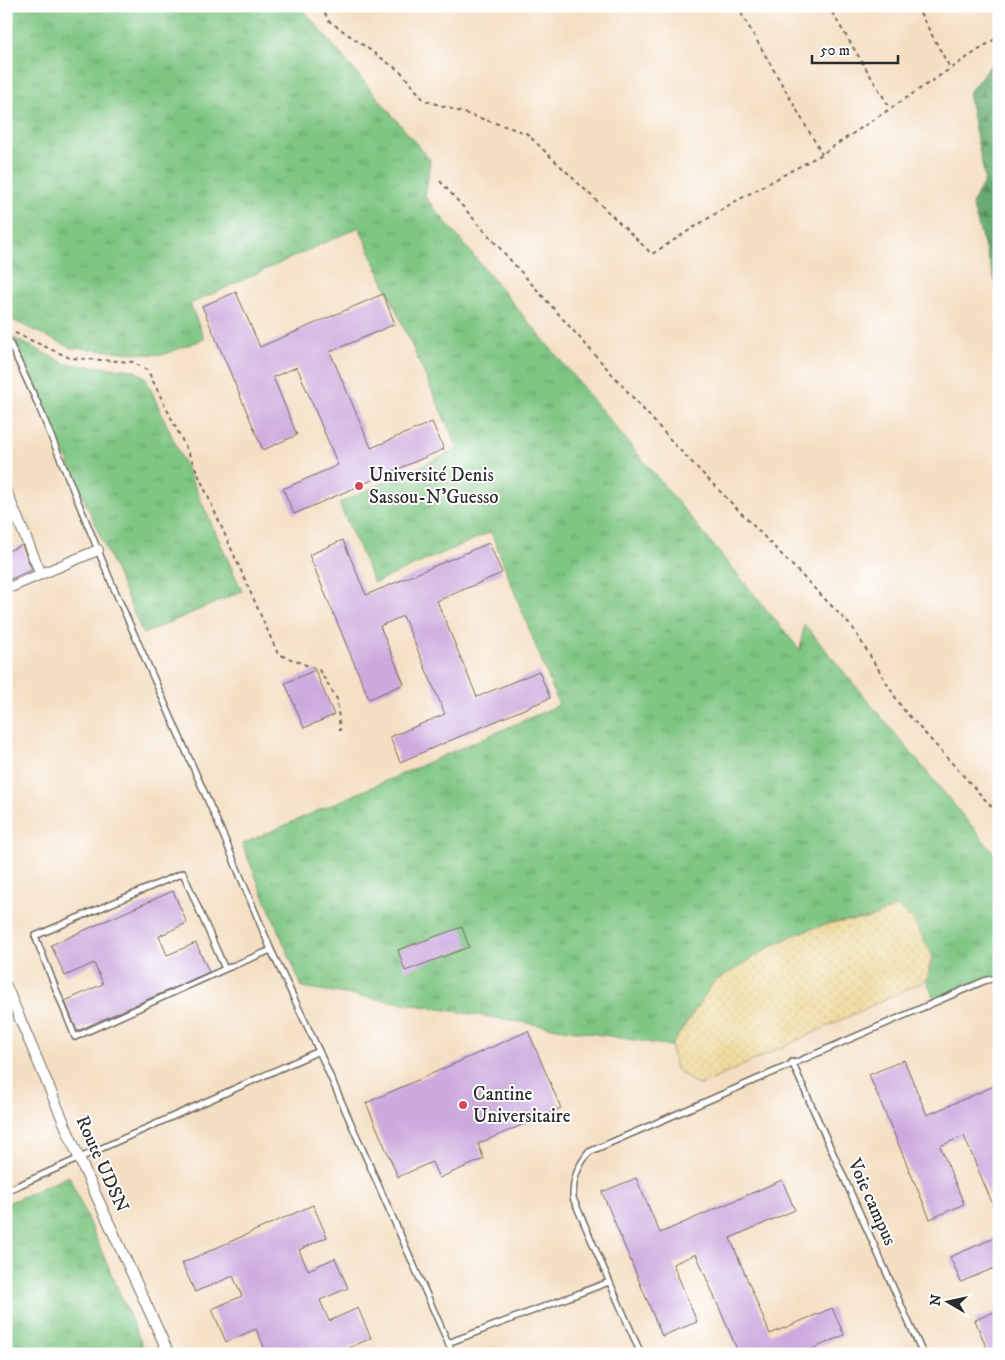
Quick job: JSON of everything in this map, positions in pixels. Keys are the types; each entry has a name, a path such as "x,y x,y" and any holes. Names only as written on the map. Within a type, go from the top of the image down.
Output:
{"street":[{"path":"6,491 41,574"},
{"path":"6,589 98,550"},
{"name":"Route UDSN","path":"6,986 79,1158 169,1354"}],"lane":[{"path":"6,335 37,402 98,550 271,950 319,1051 453,1354"},
{"path":"225,970 183,873 35,936 75,1037 271,950"},
{"path":"641,1354 574,1198 573,1184 578,1167 589,1152 792,1062 984,981 999,977"},
{"path":"6,1191 319,1051"},
{"name":"Voie campus","path":"792,1062 923,1354"},
{"path":"448,1343 610,1282"}],"path":[{"path":"321,6 329,21 401,72 424,100 526,133 652,254 729,206 822,154 994,38"},
{"path":"737,6 822,154"},
{"path":"828,6 890,108"},
{"path":"916,6 950,68"},
{"path":"440,181 677,447 853,628 902,708 999,814"},
{"path":"15,333 70,358 132,362 148,371 190,456 278,654 319,670 336,699 340,731"}],"green space":[{"path":"6,6 300,6 430,160 425,197 800,650 804,624 999,859 999,977 935,1001 927,980 932,955 896,907 868,919 831,923 799,933 774,945 714,982 671,1046 302,987 242,844 559,705 491,532 374,583 339,503 458,449 359,227 190,304 204,339 162,355 72,348 14,321 6,300"},
{"path":"999,55 999,301 996,284 972,205 985,179 968,93"},
{"path":"14,338 66,364 133,370 145,377 242,591 143,634"},
{"path":"69,1176 146,1354 6,1354 6,1204"}],"sand":[{"path":"896,907 911,917 932,955 927,980 699,1086 676,1069 671,1046 714,982 774,945 799,933 831,923 868,919"}],"building":[{"path":"236,292 260,347 383,294 395,324 330,352 371,448 432,422 444,449 294,514 283,489 338,465 297,367 273,377 297,435 263,450 202,306"},
{"path":"343,540 366,595 489,543 502,573 437,601 477,697 539,671 550,698 400,762 390,737 445,714 403,616 380,626 404,684 369,699 309,555"},
{"path":"22,545 32,570 6,581 6,552"},
{"path":"315,670 334,715 304,728 285,683"},
{"path":"173,891 187,923 159,936 167,955 196,943 209,972 77,1031 65,1001 103,984 94,963 65,976 51,945"},
{"path":"462,927 469,947 405,971 398,950"},
{"name":"Cantine Universitaire","path":"528,1031 561,1108 478,1144 484,1159 439,1178 432,1162 398,1177 366,1103"},
{"path":"904,1060 927,1115 999,1084 999,1219 964,1136 940,1146 964,1204 930,1219 869,1075"},
{"path":"636,1178 660,1233 782,1180 795,1210 730,1238 770,1334 832,1308 844,1335 801,1354 739,1354 696,1254 673,1264 697,1322 662,1336 602,1192"},
{"path":"313,1205 327,1237 299,1250 308,1270 335,1258 348,1288 320,1300 329,1321 358,1308 371,1338 336,1354 267,1354 256,1329 226,1342 212,1309 242,1296 233,1276 195,1292 182,1263"},
{"path":"999,1236 999,1266 961,1282 950,1257"},
{"path":"999,1310 999,1354 989,1354 975,1320"}],"place":[{"name":"Université Denis Sassou-N'Guesso","path":"359,486"},
{"name":"Cantine Universitaire","path":"463,1105"}]}
